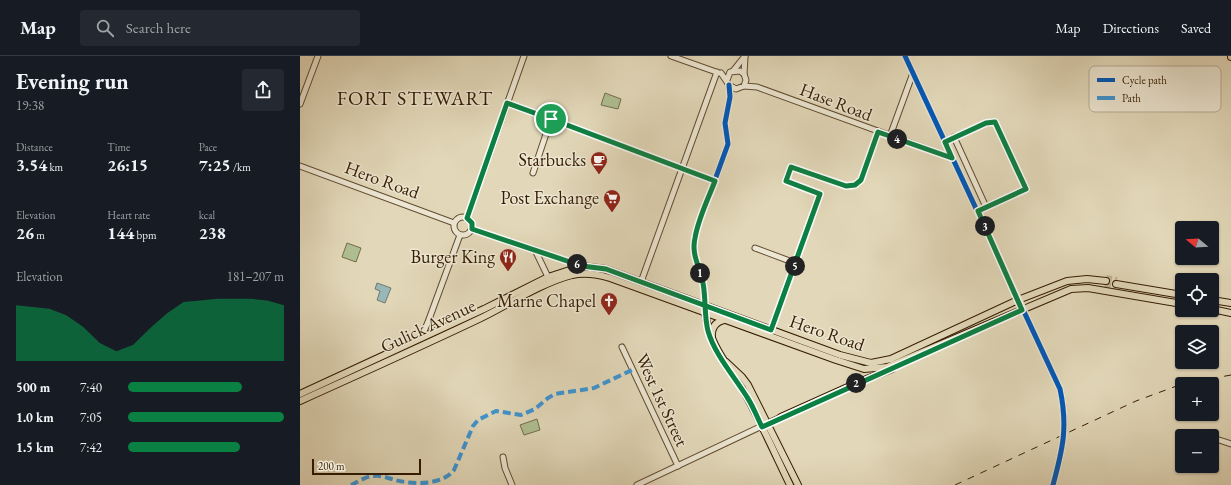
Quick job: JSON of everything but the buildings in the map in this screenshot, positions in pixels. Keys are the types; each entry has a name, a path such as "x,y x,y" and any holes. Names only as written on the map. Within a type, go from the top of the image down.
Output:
{"main road":[{"name":"Hero Road","path":"582,266 606,269 705,309 871,363 901,355 1018,300 1067,280 1087,279 1105,281"},
{"name":"Gulick Avenue","path":"300,394 548,277 582,266"},
{"name":"Gulick Avenue","path":"300,401 480,319 552,283 573,275 586,273 598,274 705,309 724,320 864,369 888,367 1022,310 1060,292 1078,288 1175,303"},
{"path":"1116,283 1175,294"},
{"path":"1219,301 1231,303"},
{"path":"705,309 708,332 713,344 748,398 790,485"},
{"path":"1219,310 1231,312"},
{"path":"713,344 713,327 717,322 724,320"},
{"path":"781,417 859,382 890,370 927,351"},
{"path":"722,359 742,377 768,424 798,485"}],"street":[{"path":"300,104 318,56"},
{"path":"467,218 524,56"},
{"path":"671,56 719,73 740,71 757,87"},
{"path":"705,309 704,287 696,264 694,246 696,232 728,144 725,123 729,101 728,83 732,72 745,56"},
{"path":"729,101 742,87 745,75 745,56"},
{"path":"905,56 1060,389 1065,434 1053,485"},
{"path":"719,73 728,83 742,87 757,87"},
{"path":"641,282 682,167 719,73"},
{"path":"890,136 913,73"},
{"name":"Hase Road","path":"757,87 952,158"},
{"path":"507,103 682,167 715,181"},
{"path":"533,173 551,119"},
{"path":"945,142 986,123 995,122 1026,189 978,211"},
{"path":"771,330 820,194 786,181 791,167 846,186 855,185 861,180 878,132"},
{"path":"954,137 986,207"},
{"name":"Hero Road","path":"300,166 454,223"},
{"path":"460,218 467,218 472,223 472,229 469,233 460,235 455,230 454,223 460,218"},
{"path":"472,229 582,266"},
{"path":"421,338 460,235"},
{"path":"755,248 795,263"},
{"path":"535,250 552,283"},
{"path":"428,322 429,327 435,331"},
{"name":"West 1st Street","path":"622,347 678,466"},
{"path":"637,485 781,417"},
{"path":"1219,440 1231,444"},
{"path":"503,457 505,468 512,485"}],"green space":[{"path":"605,93 621,99 618,109 601,105"},
{"path":"347,243 361,248 356,262 342,257"},
{"path":"537,419 540,430 524,435 520,425"}],"water":[{"path":"377,283 391,288 385,303 377,300 380,291 375,289"}],"tunnel":[{"path":"1106,278 1117,280"},
{"path":"1105,284 1116,287"}],"railway":[{"path":"1219,377 1231,375"},
{"path":"955,485 1136,401 1175,387"}],"marked path":[{"path":"351,485 371,476 384,477 411,483 443,479 454,470 473,426 478,420 496,411 521,415 535,409 555,394 594,388 632,370"}],"cycle path":[{"path":"905,56 1060,389 1064,426 1062,448 1053,485"},
{"path":"705,312 703,279 696,261 694,241 728,144 725,123 730,97 729,85"},
{"path":"771,330 820,194 786,181 791,167 846,186 855,185 861,180 878,132"}],"place":[{"name":"Starbucks","path":"599,175"},
{"name":"Post Exchange","path":"612,213"},
{"name":"Burger King","path":"508,272"},
{"name":"Marne Chapel","path":"609,316"}],"district":[{"name":"FORT STEWART","path":"415,98"}],"route":[{"path":"551,119 507,103 467,218 472,223 472,229 582,266 606,269 704,306 771,330 820,194 786,181 791,167 846,186 855,185 861,180 878,132 952,158 945,142 986,123 995,122 1026,189 978,211 1022,310 927,351 890,370 859,382 762,427 748,398 713,344 706,323 704,306 704,287 696,264 694,246 696,232 715,181 551,119"}]}
